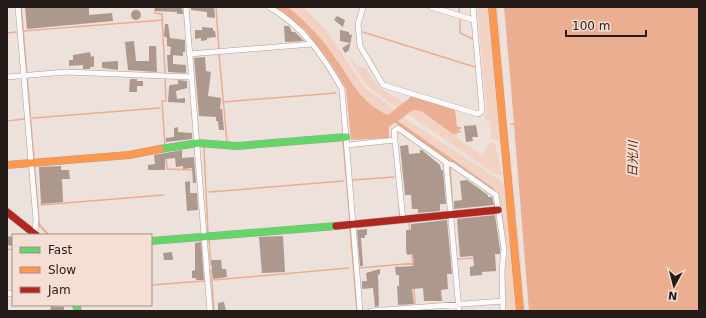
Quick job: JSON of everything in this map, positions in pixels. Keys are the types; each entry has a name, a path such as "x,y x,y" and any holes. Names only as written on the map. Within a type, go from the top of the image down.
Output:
{"street":[{"path":"18,7 26,75 33,163 36,220 35,234"},
{"path":"186,7 198,143 210,311"},
{"path":"269,7 292,23 312,44 330,67 342,89 360,311"},
{"path":"363,7 358,24 360,46 383,85 478,114 482,112 473,7"},
{"path":"431,7 474,20"},
{"path":"492,7 514,228 520,311"},
{"path":"189,54 312,44"},
{"path":"7,77 66,72 191,77"},
{"path":"403,220 394,131 398,128 446,162 459,311"},
{"path":"7,165 129,155 198,143 237,146 395,140"},
{"path":"446,164 451,164 496,195 504,249 502,271 503,311"},
{"path":"152,241 353,225 498,210"},
{"path":"7,212 35,234"},
{"path":"371,311 503,301"}],"shaded area":[{"path":"288,7 303,7 308,11 328,32 364,87 395,110 388,115 378,110 363,98 320,38"},
{"path":"477,7 490,7 505,167 499,142 491,139 490,121 486,121 484,115 487,115"},
{"path":"495,7 498,7 506,112 503,112"},
{"path":"349,59 353,60 358,66 366,69 379,87 404,103 397,108 366,85"},
{"path":"413,110 421,111 453,134 458,133 458,139 482,155 490,142 495,144 502,175 495,174 408,114"},
{"path":"403,117 499,180 507,189 517,311 506,311 504,272 508,255 498,191 398,121"},
{"path":"505,135 508,135 517,216 514,216"},
{"path":"514,221 517,221 525,310 522,310"}],"water":[{"path":"20,7 22,7 40,224 49,234 46,234 38,225"},
{"path":"275,7 288,7 308,25 331,52 352,84 364,98 379,110 388,115 412,96 455,110 457,127 461,127 461,129 458,130 462,132 453,134 421,111 413,110 398,121 495,189 494,190 453,162 449,162 397,124 394,123 389,127 389,138 351,140 346,89 331,64 305,30"},
{"name":"日光川","path":"504,7 699,7 699,311 529,311 514,125 510,125 514,123"}],"building":[{"path":"25,7 89,7 89,15 112,13 113,21 27,29"},
{"path":"155,7 182,7 183,14 177,14 177,12 155,11"},
{"path":"191,7 214,7 215,18 207,17 207,12 191,10"},
{"path":"134,10 138,10 141,15 138,20 134,20 131,17 131,13"},
{"path":"337,16 345,20 343,27 334,20"},
{"path":"165,24 168,24 170,38 185,40 185,52 183,52 183,56 170,55 171,47 167,46 167,38 164,36"},
{"path":"284,26 289,26 292,32 295,32 304,41 285,42"},
{"path":"202,27 213,28 216,37 207,38 207,40 201,41 201,38 195,39 195,30 202,30"},
{"path":"340,30 349,32 349,34 352,35 349,50 345,53 342,48 350,43 340,41"},
{"path":"134,41 136,61 149,61 149,46 156,46 157,72 128,70 125,42"},
{"path":"90,52 91,57 94,56 94,67 90,67 90,69 83,69 83,65 69,66 69,60 73,60 73,55"},
{"path":"167,55 173,55 173,64 186,65 186,73 168,72"},
{"path":"205,57 206,71 211,72 208,96 221,98 220,109 222,109 224,130 219,130 216,117 199,116 194,58"},
{"path":"118,61 118,70 102,68 102,62"},
{"path":"130,79 143,81 143,86 137,86 137,92 129,92"},
{"path":"178,80 187,81 187,88 176,91 177,99 185,98 185,103 168,102 169,87 170,85 178,84"},
{"path":"476,125 478,137 472,137 473,141 466,142 464,126"},
{"path":"178,127 178,132 192,133 192,139 166,142 166,138 174,137 174,128"},
{"path":"408,145 409,154 420,153 420,150 422,150 440,165 441,170 443,170 446,204 440,204 440,211 418,213 418,209 412,209 411,195 405,195 400,146"},
{"path":"182,150 182,158 194,157 196,183 193,183 192,168 183,169 183,166 176,167 175,158 165,159 165,170 148,170 148,165 155,164 154,155"},
{"path":"61,166 61,170 69,170 70,179 62,179 63,202 41,204 39,167"},
{"path":"467,180 488,195 488,197 492,197 494,205 454,209 454,201 462,200 460,181"},
{"path":"190,181 190,193 197,193 198,210 187,211 185,182"},
{"path":"495,215 500,249 500,254 495,254 496,271 482,272 482,275 470,276 470,267 474,266 473,256 460,257 457,219"},
{"path":"447,220 452,274 447,274 448,289 441,290 442,301 424,301 423,288 412,289 414,304 398,305 397,286 399,286 399,275 396,275 395,267 414,266 413,254 407,255 406,251 406,230 411,230 411,224"},
{"path":"367,229 367,235 365,235 365,238 361,238 363,266 360,266 357,230"},
{"path":"7,236 12,237 12,246 7,245"},
{"path":"283,236 285,272 262,273 259,237"},
{"path":"201,242 204,280 196,280 196,278 192,278 192,271 195,270 195,243"},
{"path":"172,252 173,260 164,260 163,253"},
{"path":"211,260 221,260 222,269 226,269 227,277 213,279"},
{"path":"380,269 380,274 378,275 379,306 375,307 373,288 362,289 362,281 367,281 366,273"},
{"path":"224,302 226,311 218,311 218,303"},
{"path":"51,306 64,307 64,311 50,311"}],"waterway":[{"path":"155,7 155,13 162,14 165,74"},
{"path":"216,7 219,49"},
{"path":"459,7 459,13"},
{"path":"460,19 460,33 473,39"},
{"path":"23,31 163,20"},
{"path":"7,33 17,32"},
{"path":"363,32 475,67"},
{"path":"219,54 227,142"},
{"path":"165,78 166,101 162,101 165,145"},
{"path":"223,102 336,93"},
{"path":"33,118 160,108"},
{"path":"7,121 24,119"},
{"path":"343,140 350,222"},
{"path":"204,147 208,234"},
{"path":"166,157 167,169 193,170"},
{"path":"450,167 453,213"},
{"path":"352,180 394,177"},
{"path":"209,192 343,181"},
{"path":"41,205 164,195"},
{"path":"399,205 400,217"},
{"path":"409,223 410,231"},
{"path":"350,228 357,310"},
{"path":"209,239 211,265"},
{"path":"7,249 12,250"},
{"path":"412,252 413,267"},
{"path":"456,259 475,258"},
{"path":"359,268 416,263"},
{"path":"214,280 349,268"},
{"path":"211,269 214,311"},
{"path":"152,285 204,281"},
{"path":"414,288 415,304"},
{"path":"461,306 462,311"}],"traffic: fast":[{"path":"160,149 198,143 237,146 346,137"},
{"path":"152,241 336,226"},
{"path":"76,306 78,311"}],"traffic: slow":[{"path":"492,7 520,311"},
{"path":"7,165 129,155 160,149"}],"traffic: jam":[{"path":"336,226 498,210"},
{"path":"7,212 35,234"}]}
